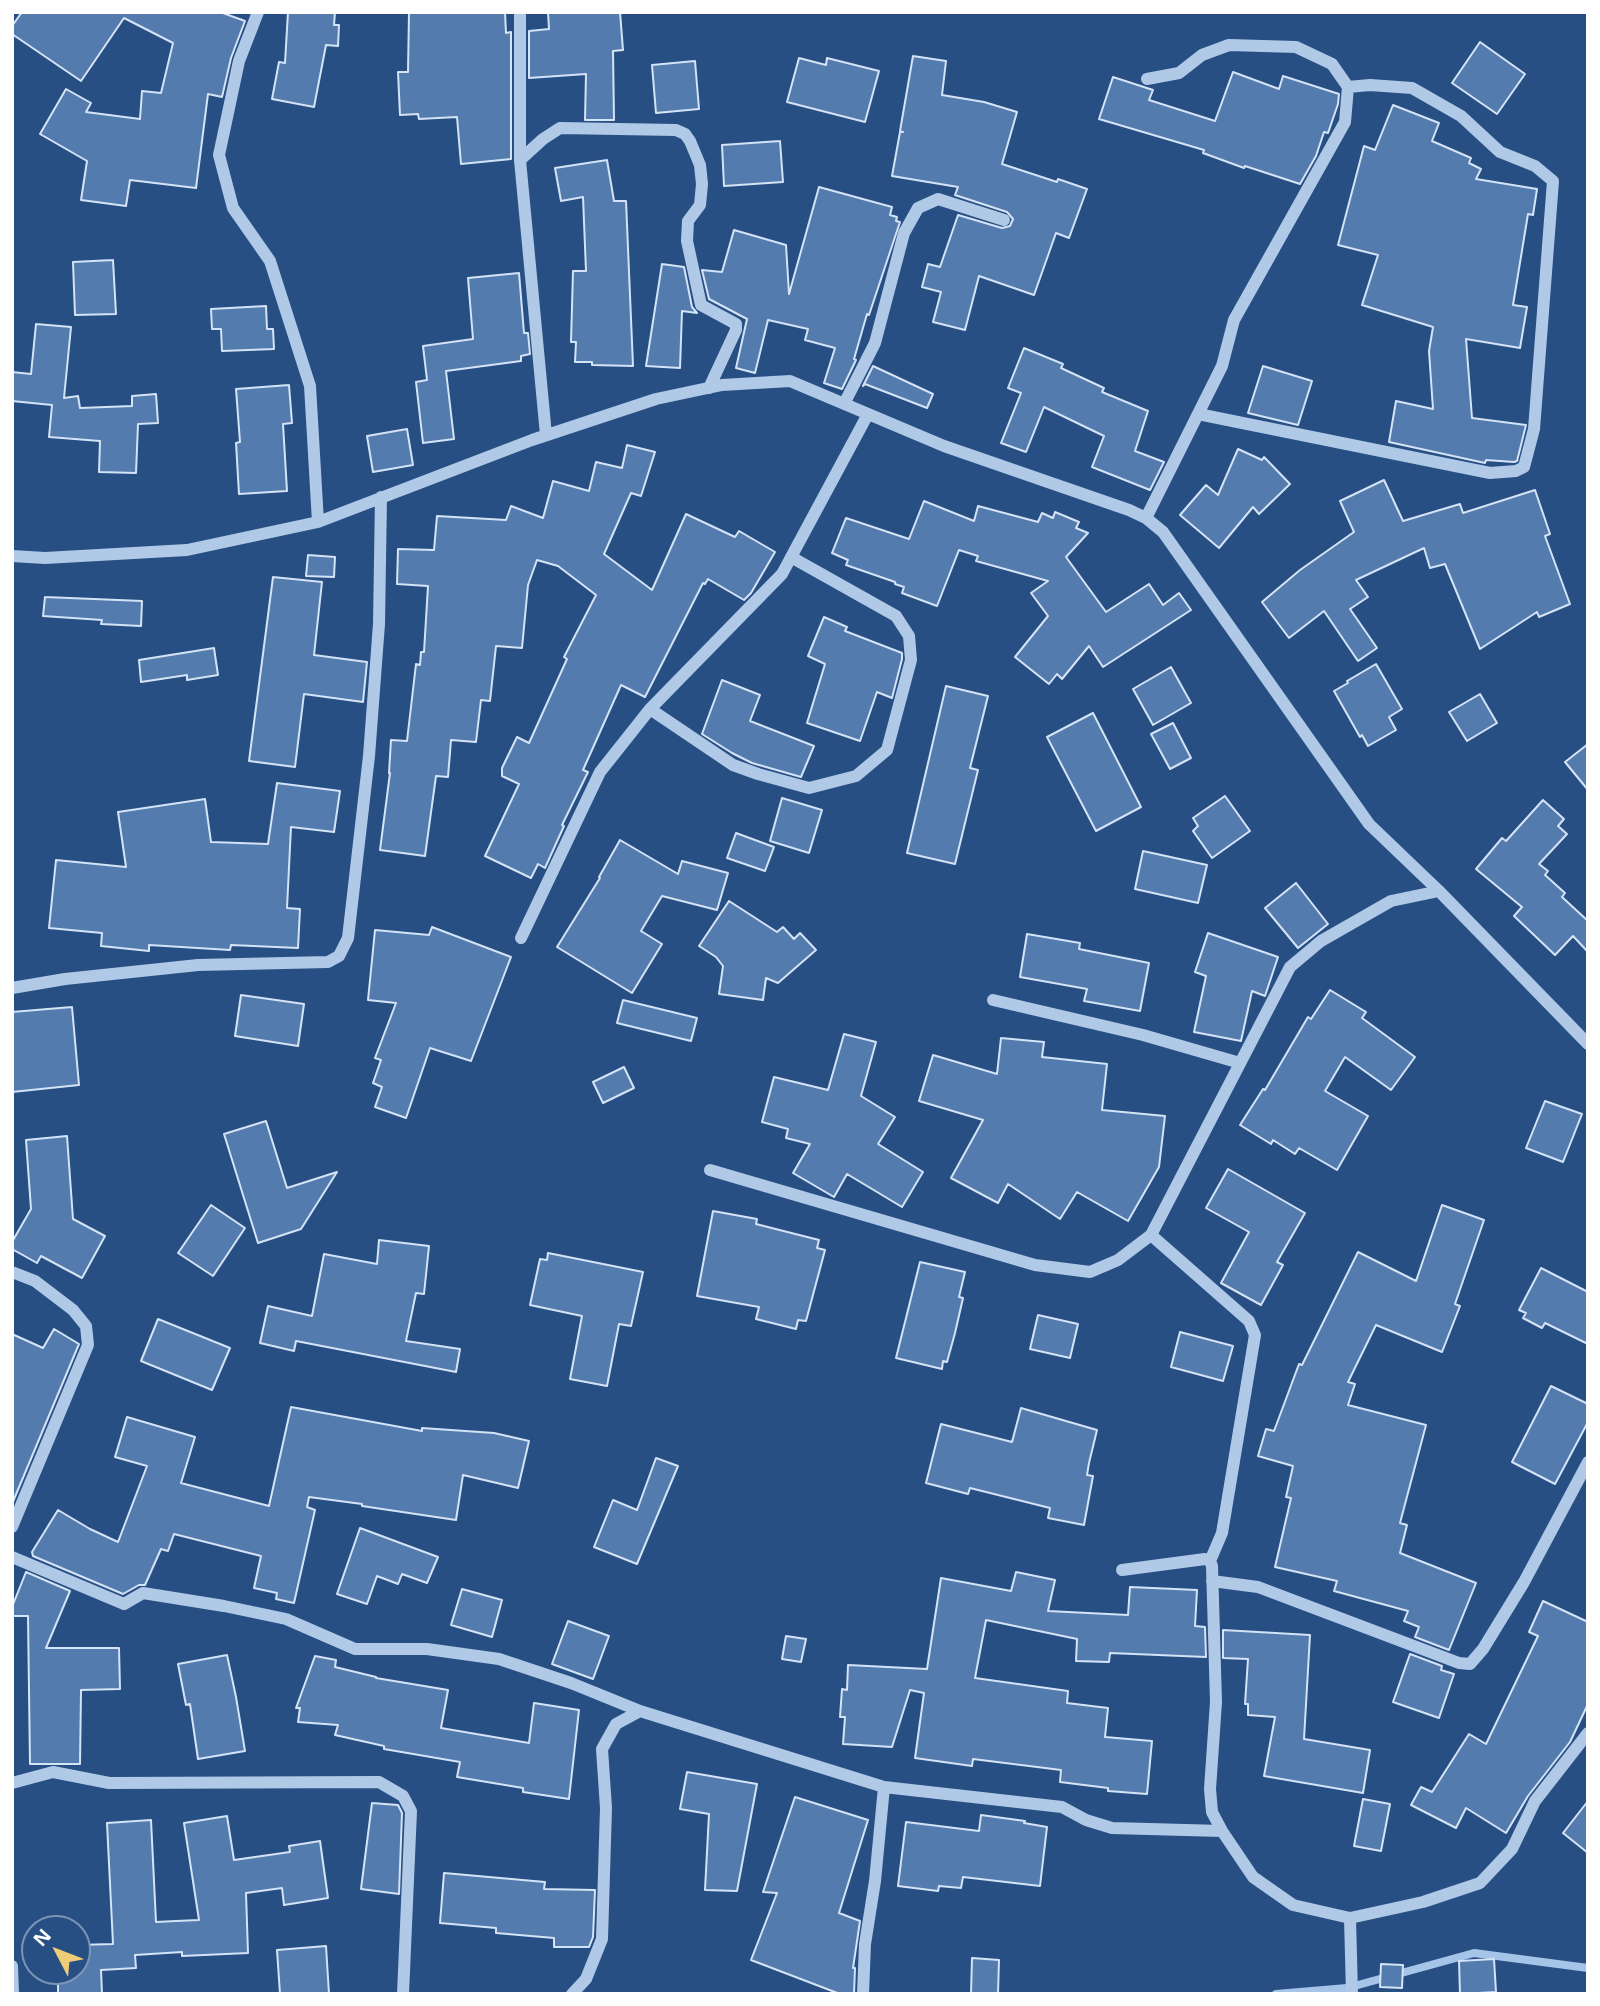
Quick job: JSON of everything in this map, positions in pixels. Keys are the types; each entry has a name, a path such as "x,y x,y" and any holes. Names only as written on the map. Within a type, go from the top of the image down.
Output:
{"street":[{"path":"258,12 239,61 219,155 233,208 270,261 310,386 318,522"},
{"path":"520,12 520,160 547,435"},
{"path":"1146,518 1222,366 1234,320 1345,122 1348,87 1332,64 1296,47 1228,45 1202,55 1179,73 1147,79"},
{"path":"1198,414 1490,473 1516,471 1524,467 1534,429 1553,181 1535,166 1500,152 1461,116 1412,88 1370,85 1348,87"},
{"path":"520,160 560,128 676,130 691,141 700,165 702,184 700,205 688,221 687,240 701,304 736,324 736,330 709,388"},
{"path":"844,404 875,343 904,233 919,208 938,200 1004,220"},
{"path":"12,556 45,558 187,550 318,522 547,435 656,399 722,385 790,381 944,446 1146,518 1163,531 1369,824 1439,891 1588,1044"},
{"path":"522,938 600,772 650,709 782,574 868,414"},
{"path":"12,988 65,979 198,965 328,962 339,956 348,938 369,756 379,624 381,497"},
{"path":"650,709 733,765 758,775 809,788 856,776 887,750 911,660 909,636 896,616 792,557"},
{"path":"710,1170 1035,1265 1090,1272 1118,1260 1151,1235 1290,967 1321,941 1391,901 1439,891"},
{"path":"993,1000 1143,1035 1240,1063"},
{"path":"1151,1235 1250,1321 1255,1335 1222,1533 1210,1561 1216,1702 1210,1789 1212,1812 1253,1877 1293,1905 1350,1918 1423,1902 1480,1883 1512,1849 1535,1801 1588,1733"},
{"path":"12,1272 35,1281 73,1310 86,1326 88,1345 12,1527"},
{"path":"1212,1581 1258,1587 1459,1663 1470,1664 1483,1649 1524,1582 1588,1462"},
{"path":"12,1557 124,1604 143,1593 286,1619 355,1649 428,1649 499,1658 640,1711 884,1787 1062,1807 1086,1820 1112,1828 1222,1831"},
{"path":"1122,1570 1205,1559 1210,1561"},
{"path":"572,1994 586,1979 602,1939 606,1808 602,1749 616,1724 640,1711"},
{"path":"12,1783 52,1772 109,1783 379,1782 402,1797 411,1811 403,1994"},
{"path":"863,1994 864,1944 875,1881 884,1787"},
{"path":"1350,1918 1352,1994"},
{"path":"12,1966 13,1994"}],"building":[{"path":"22,12 220,12 245,21 231,58 222,97 208,94 196,188 130,180 126,206 81,200 87,161 40,134 66,89 91,103 86,112 140,119 142,91 161,93 173,43 124,18 81,81 12,34 12,26"},
{"path":"288,12 335,12 334,25 339,25 338,46 326,45 314,107 272,99 279,62 285,63"},
{"path":"409,12 505,12 506,33 511,32 511,159 461,164 457,117 419,119 418,114 400,115 398,72 408,72"},
{"path":"548,12 620,12 623,50 613,51 614,120 585,120 586,74 529,78 529,31 549,29"},
{"path":"1480,42 1525,74 1497,114 1452,83"},
{"path":"913,56 946,61 942,95 984,102 1017,112 1002,164 1087,189 1069,238 1056,233 1034,295 979,276 965,330 933,322 941,292 922,287 928,264 940,267 958,215 1002,228 1010,226 1013,219 1007,212 955,195 958,187 892,176 900,132 903,132 900,131"},
{"path":"799,58 826,65 827,58 879,71 865,122 787,102"},
{"path":"695,61 699,109 656,113 652,65"},
{"path":"1233,72 1279,89 1283,76 1339,94 1328,133 1324,132 1316,156 1300,184 1245,166 1244,168 1203,153 1204,150 1099,119 1113,77 1153,90 1149,100 1215,121"},
{"path":"1393,105 1439,123 1432,141 1471,158 1469,163 1481,169 1476,179 1537,189 1533,215 1528,214 1513,305 1527,307 1520,348 1466,339 1472,418 1526,425 1517,461 1486,460 1485,463 1389,442 1396,401 1433,409 1429,351 1433,327 1362,305 1378,255 1338,245 1364,146 1375,150"},
{"path":"780,141 783,182 724,186 722,145"},
{"path":"607,160 614,201 626,201 633,366 575,362 576,342 571,342 573,271 586,271 583,197 561,201 555,168"},
{"path":"819,187 892,207 890,215 897,217 896,221 900,222 869,315 867,314 854,359 856,360 842,389 824,383 835,348 805,340 808,329 768,320 755,373 736,368 747,319 709,299 702,270 722,272 734,230 786,245 789,294"},
{"path":"113,260 116,314 75,315 73,262"},
{"path":"662,264 684,267 692,307 697,313 682,311 680,368 646,366"},
{"path":"519,273 524,333 528,333 530,354 521,356 521,361 446,371 454,439 423,443 416,382 427,380 423,346 473,339 468,278"},
{"path":"266,306 267,329 273,329 274,349 222,351 221,329 212,329 211,309"},
{"path":"36,324 71,327 64,398 78,396 80,408 132,406 132,396 156,394 158,423 138,424 136,473 99,472 100,441 49,437 52,405 12,401 12,372 31,374"},
{"path":"1024,348 1063,364 1061,368 1104,388 1102,392 1148,411 1135,451 1164,462 1150,490 1092,467 1104,436 1044,407 1026,452 1001,443 1021,393 1008,388"},
{"path":"873,366 933,394 927,408 865,384 863,386"},
{"path":"1263,366 1312,381 1298,425 1248,413"},
{"path":"289,385 292,423 283,424 287,491 239,494 236,443 240,442 236,389"},
{"path":"407,429 413,465 373,472 367,436"},
{"path":"627,445 655,452 641,496 631,493 604,554 652,590 686,514 735,537 739,531 775,552 751,593 744,600 708,579 703,583 645,697 621,685 583,770 588,772 545,868 538,864 531,878 485,856 519,784 502,776 502,768 517,737 529,743 567,659 564,657 596,595 558,566 537,560 528,585 522,648 496,646 490,701 481,700 476,742 451,740 448,777 436,776 425,856 380,850 390,773 391,740 407,741 416,664 420,665 421,652 424,652 428,586 397,584 398,549 434,550 437,516 506,520 511,506 543,518 553,481 589,491 596,462 622,468"},
{"path":"1238,449 1262,460 1264,457 1290,484 1259,514 1253,507 1219,548 1180,515 1206,485 1218,495"},
{"path":"1384,480 1403,521 1460,504 1463,513 1535,490 1550,534 1545,536 1570,604 1539,617 1537,612 1480,649 1445,564 1430,568 1424,548 1356,580 1368,597 1350,609 1377,648 1358,661 1324,611 1289,638 1262,602 1300,570 1354,532 1340,501"},
{"path":"924,501 974,521 978,506 1038,522 1042,513 1053,518 1055,512 1079,522 1076,528 1088,533 1066,557 1106,612 1149,584 1163,605 1179,593 1191,610 1103,667 1089,646 1062,679 1057,674 1049,684 1015,657 1048,616 1031,593 1048,581 976,561 978,556 959,550 937,606 902,593 904,587 895,582 846,565 848,560 832,553 846,518 909,539"},
{"path":"308,555 335,557 334,577 306,576"},
{"path":"273,577 322,582 314,655 367,662 363,702 304,694 295,767 249,761"},
{"path":"45,597 142,601 141,626 43,616"},
{"path":"824,617 847,627 845,631 902,653 892,698 877,692 860,741 807,723 825,664 808,656"},
{"path":"214,648 218,675 187,680 187,675 141,682 139,660"},
{"path":"1376,664 1402,709 1389,717 1396,730 1368,746 1334,691"},
{"path":"1171,667 1191,703 1153,725 1133,689"},
{"path":"722,680 760,695 750,721 814,746 801,777 752,763 702,734"},
{"path":"946,686 988,696 970,768 978,770 955,864 907,853"},
{"path":"1480,694 1497,723 1467,741 1449,712"},
{"path":"1093,713 1141,807 1096,831 1047,737"},
{"path":"1173,723 1191,758 1170,769 1151,734"},
{"path":"1588,744 1588,790 1565,762"},
{"path":"277,783 340,791 334,832 291,827 287,908 300,909 298,948 231,945 230,950 149,945 149,951 101,946 102,933 49,928 56,860 126,867 118,812 205,799 211,842 268,844"},
{"path":"1225,796 1250,831 1212,858 1193,831 1198,826 1193,818"},
{"path":"782,798 822,810 809,853 770,841"},
{"path":"1543,800 1564,819 1558,826 1567,834 1539,864 1548,871 1545,875 1565,893 1562,897 1588,921 1588,952 1573,936 1555,955 1514,916 1522,907 1476,869 1502,838 1506,841"},
{"path":"736,833 774,847 765,871 727,858"},
{"path":"620,840 678,874 682,861 728,873 717,910 662,896 641,931 662,944 632,993 557,947"},
{"path":"1143,851 1207,865 1198,903 1135,889"},
{"path":"1296,883 1328,924 1298,948 1265,908"},
{"path":"729,901 777,932 783,927 794,939 800,933 816,950 778,983 766,978 763,1000 719,994 723,966 716,957 699,946"},
{"path":"432,927 511,957 471,1061 430,1048 406,1118 375,1107 382,1087 373,1083 381,1060 375,1058 396,1003 368,1000 375,930 429,935"},
{"path":"1208,933 1278,957 1265,996 1252,991 1241,1041 1194,1032 1206,976 1195,972"},
{"path":"1027,934 1080,943 1079,949 1149,963 1140,1011 1084,1001 1087,989 1020,977"},
{"path":"1330,990 1366,1012 1362,1018 1415,1057 1391,1090 1345,1057 1325,1091 1368,1116 1337,1170 1299,1148 1295,1154 1273,1140 1271,1144 1240,1125 1263,1089 1265,1090 1308,1017 1311,1019"},
{"path":"241,995 304,1004 298,1046 235,1036"},
{"path":"623,1000 697,1018 691,1041 617,1023"},
{"path":"72,1007 79,1085 12,1092 12,1012"},
{"path":"844,1034 876,1042 861,1096 895,1117 878,1144 923,1172 902,1207 847,1174 834,1197 793,1173 810,1144 786,1138 788,1129 762,1122 774,1077 828,1090"},
{"path":"1001,1038 1044,1042 1042,1057 1107,1064 1102,1110 1165,1116 1159,1167 1128,1221 1077,1192 1060,1219 1008,1184 998,1203 951,1178 983,1120 919,1101 933,1055 997,1074"},
{"path":"624,1067 634,1088 603,1103 593,1082"},
{"path":"1545,1101 1582,1114 1563,1162 1526,1148"},
{"path":"266,1121 287,1188 337,1172 301,1229 258,1243 224,1134"},
{"path":"67,1136 73,1219 105,1236 82,1278 41,1256 37,1263 12,1249 12,1242 31,1209 26,1140"},
{"path":"1228,1169 1305,1213 1277,1262 1283,1265 1261,1305 1221,1283 1249,1232 1206,1208"},
{"path":"211,1205 245,1228 213,1276 178,1253"},
{"path":"1442,1205 1484,1220 1455,1304 1460,1306 1442,1352 1376,1325 1348,1382 1355,1384 1348,1405 1426,1425 1400,1523 1407,1525 1400,1553 1476,1583 1449,1650 1415,1637 1419,1627 1404,1621 1408,1611 1334,1591 1337,1581 1275,1567 1291,1498 1286,1497 1293,1466 1258,1456 1266,1429 1274,1431 1299,1364 1302,1365 1358,1252 1416,1281"},
{"path":"713,1211 757,1219 756,1224 819,1240 817,1248 825,1250 806,1321 798,1320 796,1329 756,1319 759,1307 697,1296"},
{"path":"379,1240 429,1246 424,1294 416,1293 406,1341 460,1349 456,1372 296,1341 294,1351 260,1343 268,1306 312,1316 324,1254 377,1264"},
{"path":"548,1253 643,1272 631,1326 619,1324 607,1386 570,1379 582,1316 530,1305 540,1259 547,1260"},
{"path":"920,1262 965,1272 959,1297 963,1298 955,1333 947,1362 943,1361 942,1369 896,1358"},
{"path":"1541,1268 1588,1292 1588,1344 1545,1323 1542,1328 1523,1318 1526,1313 1519,1310"},
{"path":"1038,1315 1078,1324 1070,1358 1030,1349"},
{"path":"158,1319 230,1348 212,1390 141,1361"},
{"path":"54,1329 79,1344 12,1504 12,1334 43,1348"},
{"path":"1180,1332 1233,1346 1223,1381 1171,1367"},
{"path":"1551,1386 1588,1404 1588,1422 1555,1484 1512,1462"},
{"path":"291,1407 422,1431 422,1428 494,1433 529,1441 518,1488 463,1475 456,1520 309,1497 307,1507 315,1510 294,1603 276,1599 277,1593 254,1588 261,1556 174,1534 168,1551 161,1549 145,1585 139,1585 123,1594 33,1556 32,1552 58,1510 118,1542 147,1466 115,1457 127,1417 195,1437 181,1483 269,1506"},
{"path":"1021,1408 1097,1430 1087,1475 1093,1476 1084,1525 1048,1518 1050,1508 970,1488 968,1494 926,1483 941,1424 1012,1442"},
{"path":"656,1458 678,1466 637,1564 594,1547 613,1500 637,1510"},
{"path":"360,1528 438,1557 427,1583 402,1574 398,1584 377,1576 367,1604 337,1594"},
{"path":"26,1572 70,1591 46,1648 119,1648 120,1689 81,1690 80,1764 30,1764 28,1616 12,1616 12,1607"},
{"path":"1016,1572 1055,1580 1048,1611 1128,1615 1130,1587 1197,1590 1195,1626 1205,1627 1206,1657 1110,1653 1109,1662 1076,1661 1077,1639 986,1620 975,1678 1068,1691 1067,1703 1108,1708 1105,1737 1152,1741 1147,1794 1108,1791 1108,1788 1060,1782 1061,1770 973,1759 972,1766 915,1758 924,1693 910,1690 892,1747 843,1744 845,1717 840,1717 842,1689 847,1690 848,1665 927,1669 941,1578 1011,1591"},
{"path":"462,1589 502,1600 492,1637 451,1625"},
{"path":"1543,1601 1588,1622 1588,1704 1570,1742 1528,1796 1506,1833 1466,1808 1456,1828 1411,1805 1421,1787 1432,1792 1469,1734 1486,1744 1538,1636 1529,1632"},
{"path":"568,1621 609,1636 593,1679 552,1664"},
{"path":"1223,1630 1310,1635 1304,1739 1370,1750 1363,1793 1264,1776 1275,1717 1248,1715 1248,1704 1245,1704 1248,1659 1223,1658"},
{"path":"786,1636 806,1639 801,1662 782,1659"},
{"path":"1410,1654 1442,1666 1441,1670 1454,1674 1439,1718 1393,1702"},
{"path":"227,1655 245,1751 198,1759 190,1704 186,1705 178,1664"},
{"path":"315,1656 336,1660 335,1667 376,1678 448,1690 441,1728 529,1743 534,1703 579,1710 569,1799 457,1777 460,1762 384,1749 384,1746 335,1735 338,1725 298,1722 300,1708 296,1708"},
{"path":"687,1772 757,1784 737,1891 705,1890 709,1814 680,1809"},
{"path":"795,1797 868,1820 839,1913 860,1921 853,1968 854,1994 840,1994 751,1960 777,1893 763,1892"},
{"path":"1363,1799 1390,1804 1381,1851 1354,1846"},
{"path":"1588,1801 1588,1853 1563,1833"},
{"path":"372,1803 398,1805 402,1813 399,1894 361,1889"},
{"path":"981,1815 1047,1827 1040,1886 963,1877 961,1888 939,1886 938,1891 898,1886 906,1822 979,1831"},
{"path":"227,1816 234,1860 290,1852 289,1846 320,1841 328,1898 284,1905 282,1888 246,1893 248,1953 182,1956 182,1952 135,1955 136,1968 101,1970 102,1994 58,1994 58,1985 91,1985 91,1945 113,1944 107,1823 151,1820 156,1922 199,1920 184,1823"},
{"path":"444,1873 545,1882 544,1889 595,1890 593,1937 589,1947 554,1947 554,1938 496,1933 496,1928 440,1923"},
{"path":"326,1946 329,1994 280,1994 277,1950"},
{"path":"972,1958 999,1960 998,1994 971,1994"},
{"path":"1494,1959 1496,1992 1460,1994 1459,1961"},
{"path":"1381,1964 1403,1965 1402,1988 1380,1987"}],"waterway":[{"path":"1276,1994 1347,1988 1474,1953 1588,1968"}]}
